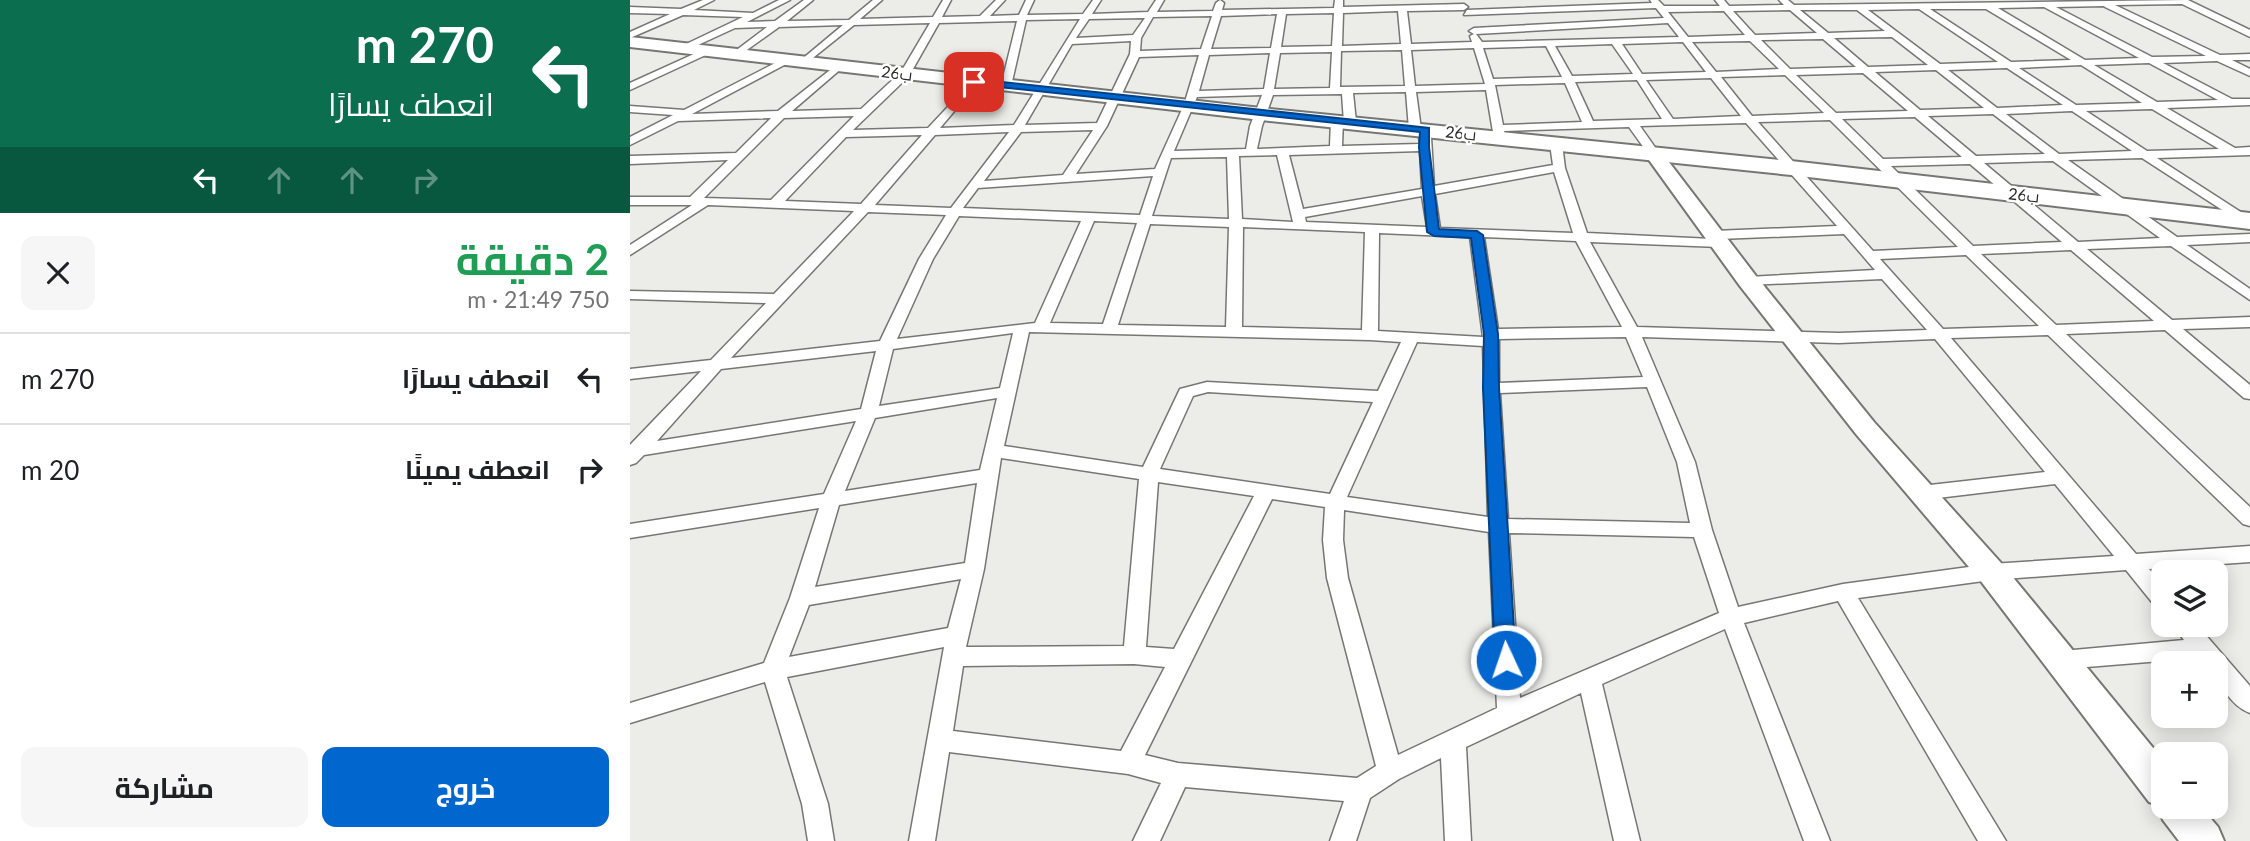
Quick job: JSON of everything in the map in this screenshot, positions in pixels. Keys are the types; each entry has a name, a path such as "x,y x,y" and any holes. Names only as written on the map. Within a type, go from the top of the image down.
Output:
{"highway":[{"name":"26ب","path":"630,42 1113,97 1264,104 1422,135 1499,133 1556,144 2124,207 2249,226"}],"street":[{"path":"630,8 648,0"},
{"path":"630,35 710,0"},
{"path":"685,48 786,0"},
{"path":"737,54 809,0"},
{"path":"630,142 796,61 878,0"},
{"path":"774,205 864,112 905,74 947,0"},
{"path":"983,18 1001,0"},
{"path":"1006,86 1025,7 1030,0"},
{"path":"821,841 815,804 773,670 801,598 832,498 868,414 886,345 926,259 954,212 1017,129 1069,41 1097,0"},
{"path":"1067,178 1101,125 1135,54 1136,38 1160,0"},
{"path":"1109,328 1166,155 1191,100 1221,0"},
{"path":"1299,11 1301,0"},
{"path":"1587,0 1594,9"},
{"path":"1977,0 2250,162"},
{"path":"735,24 1299,11 1339,5 1538,11 1658,5 1852,3 1987,6 2042,2 2182,0 2250,34"},
{"path":"2101,1 2250,74"},
{"path":"2042,2 2250,113"},
{"path":"1786,3 2250,394"},
{"path":"1852,3 2057,158 2250,296"},
{"path":"724,14 746,4"},
{"path":"1722,4 1969,250 2250,519"},
{"path":"1925,4 2010,65 2249,226"},
{"path":"1336,149 1343,121 1338,48 1339,5"},
{"path":"1658,5 1749,119 1941,336 2151,586"},
{"path":"1465,7 1490,85 1499,133 1589,125 2250,102"},
{"path":"630,8 681,13 754,15"},
{"path":"1402,8 1411,89 1422,135 1434,232"},
{"path":"1251,152 1276,50 1282,11"},
{"path":"1538,11 1538,28 1543,42 1569,80 1589,125"},
{"path":"2219,19 2239,18"},
{"path":"1474,31 1669,20"},
{"path":"1135,54 1894,34"},
{"path":"1069,41 1136,38"},
{"path":"1615,41 1670,122"},
{"path":"630,88 707,51"},
{"path":"1264,104 1341,91 1569,80 2250,57"},
{"path":"630,251 699,201 739,156 782,114 839,66"},
{"path":"633,453 864,209 974,82"},
{"path":"630,109 687,113"},
{"path":"676,118 864,112"},
{"path":"1633,124 1748,281 1865,428 1991,572 2151,774"},
{"path":"843,134 1101,125"},
{"path":"1166,155 1336,149 1422,135"},
{"path":"1556,144 1559,168 1582,239 1632,332 1686,461 1702,530 1731,617 1817,841"},
{"path":"1282,151 1299,220"},
{"path":"1882,163 2250,151"},
{"path":"1233,152 1236,223 1234,330"},
{"path":"630,160 739,156"},
{"path":"630,201 699,201 1236,223 1299,220 1428,192 1559,168"},
{"path":"973,185 1160,172"},
{"path":"922,841 1005,392 1032,327 1089,217"},
{"path":"1299,220 1372,229 1582,239 1717,239 1847,230"},
{"path":"1870,255 2175,242 2249,226"},
{"path":"1370,335 1372,229"},
{"path":"1477,235 1491,338 1491,388 1509,714"},
{"path":"1748,281 1887,274"},
{"path":"630,295 777,299"},
{"path":"630,374 1032,327 1234,330 1411,338 1491,338 1632,332 1793,337 1941,336 2250,322"},
{"path":"1390,771 1333,552 1332,524 1335,503 1411,338"},
{"path":"1491,388 1652,382"},
{"path":"1134,655 1149,474 1186,393 1207,387 1385,397"},
{"path":"633,453 1005,392"},
{"path":"994,451 1498,526 1702,530"},
{"path":"630,531 988,475"},
{"path":"1921,493 2060,477"},
{"path":"1128,763 1266,492"},
{"path":"940,740 1128,763 1178,775 1360,790 1390,771 1588,677 1731,617 1843,592 1991,572 2250,554"},
{"path":"801,598 974,569"},
{"path":"1843,592 1993,841"},
{"path":"2194,637 2250,703"},
{"path":"630,713 773,670 956,646 1181,659"},
{"path":"2062,660 2204,648"},
{"path":"1588,677 1627,841"},
{"path":"1453,742 1458,841"},
{"path":"1146,841 1178,775"},
{"path":"1343,841 1360,790"},
{"path":"2187,819 2204,841"}],"route":[{"path":"974,82 1426,130 1424,147 1434,232 1477,235 1491,334 1491,388 1506,660"}]}
